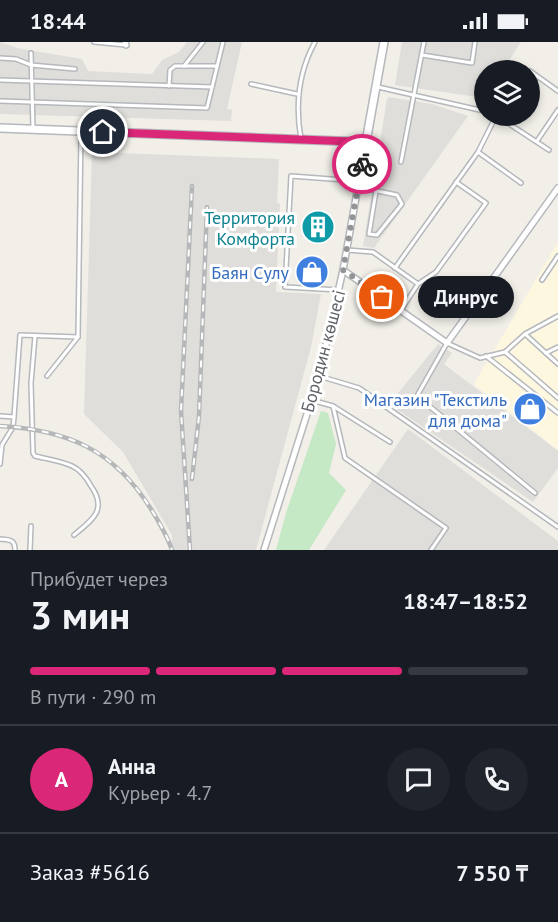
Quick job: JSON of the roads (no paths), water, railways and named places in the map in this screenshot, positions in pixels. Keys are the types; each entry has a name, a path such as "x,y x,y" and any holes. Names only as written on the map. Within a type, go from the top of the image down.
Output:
{"street":[{"name":"Бородин көшесі","path":"264,550 319,376 347,250 384,42"},
{"path":"0,129 366,142"},
{"path":"343,270 447,343 558,188"}],"lane":[{"path":"94,42 125,44"},
{"path":"184,66 203,42"},
{"path":"0,101 207,108 223,42"},
{"path":"301,139 297,116 297,94 305,62 315,42"},
{"path":"401,162 424,42"},
{"path":"422,55 472,63 475,42"},
{"path":"31,53 33,130"},
{"path":"0,58 16,59 31,65 75,69"},
{"path":"169,86 170,70 175,66 217,66"},
{"path":"540,79 558,91"},
{"path":"0,80 212,87"},
{"path":"251,84 297,94"},
{"path":"376,87 474,109"},
{"path":"536,141 558,111"},
{"path":"395,268 478,152 491,126"},
{"path":"512,126 549,150"},
{"path":"46,376 78,337 81,132"},
{"path":"478,152 521,183"},
{"path":"339,290 285,287 291,176 359,184 397,195 402,204 377,235 369,234 376,190"},
{"path":"401,310 418,284 436,272 486,203 456,182"},
{"path":"347,250 373,252 418,284"},
{"path":"542,280 558,256"},
{"path":"535,493 417,396 447,343 480,358 505,352 525,334 558,316"},
{"path":"525,334 558,364"},
{"path":"0,464 2,445 13,427 20,335 78,337"},
{"path":"34,336 31,383 33,453 35,456 71,465 82,472 98,499 99,507 96,514 74,535"},
{"path":"546,353 558,347"},
{"path":"505,352 558,398"},
{"path":"486,356 558,413"},
{"path":"319,376 359,388 558,527"},
{"path":"311,400 333,406 390,442"},
{"path":"333,406 345,458 446,528 431,550"},
{"path":"0,416 14,417"},
{"path":"30,550 31,526"},
{"path":"0,539 14,542 15,550"}],"railway":[{"path":"190,550 181,411 192,186"},
{"path":"192,479 199,416 207,207"},
{"path":"0,426 47,432 68,438 105,458 137,489 160,524 172,550"}],"place":[{"name":"Территория Комфорта","path":"318,227"},
{"name":"Баян Сулу","path":"312,272"},
{"name":"Динрус","path":"382,297"},
{"name":"Магазин \"Текстиль для дома\"","path":"530,409"}]}
